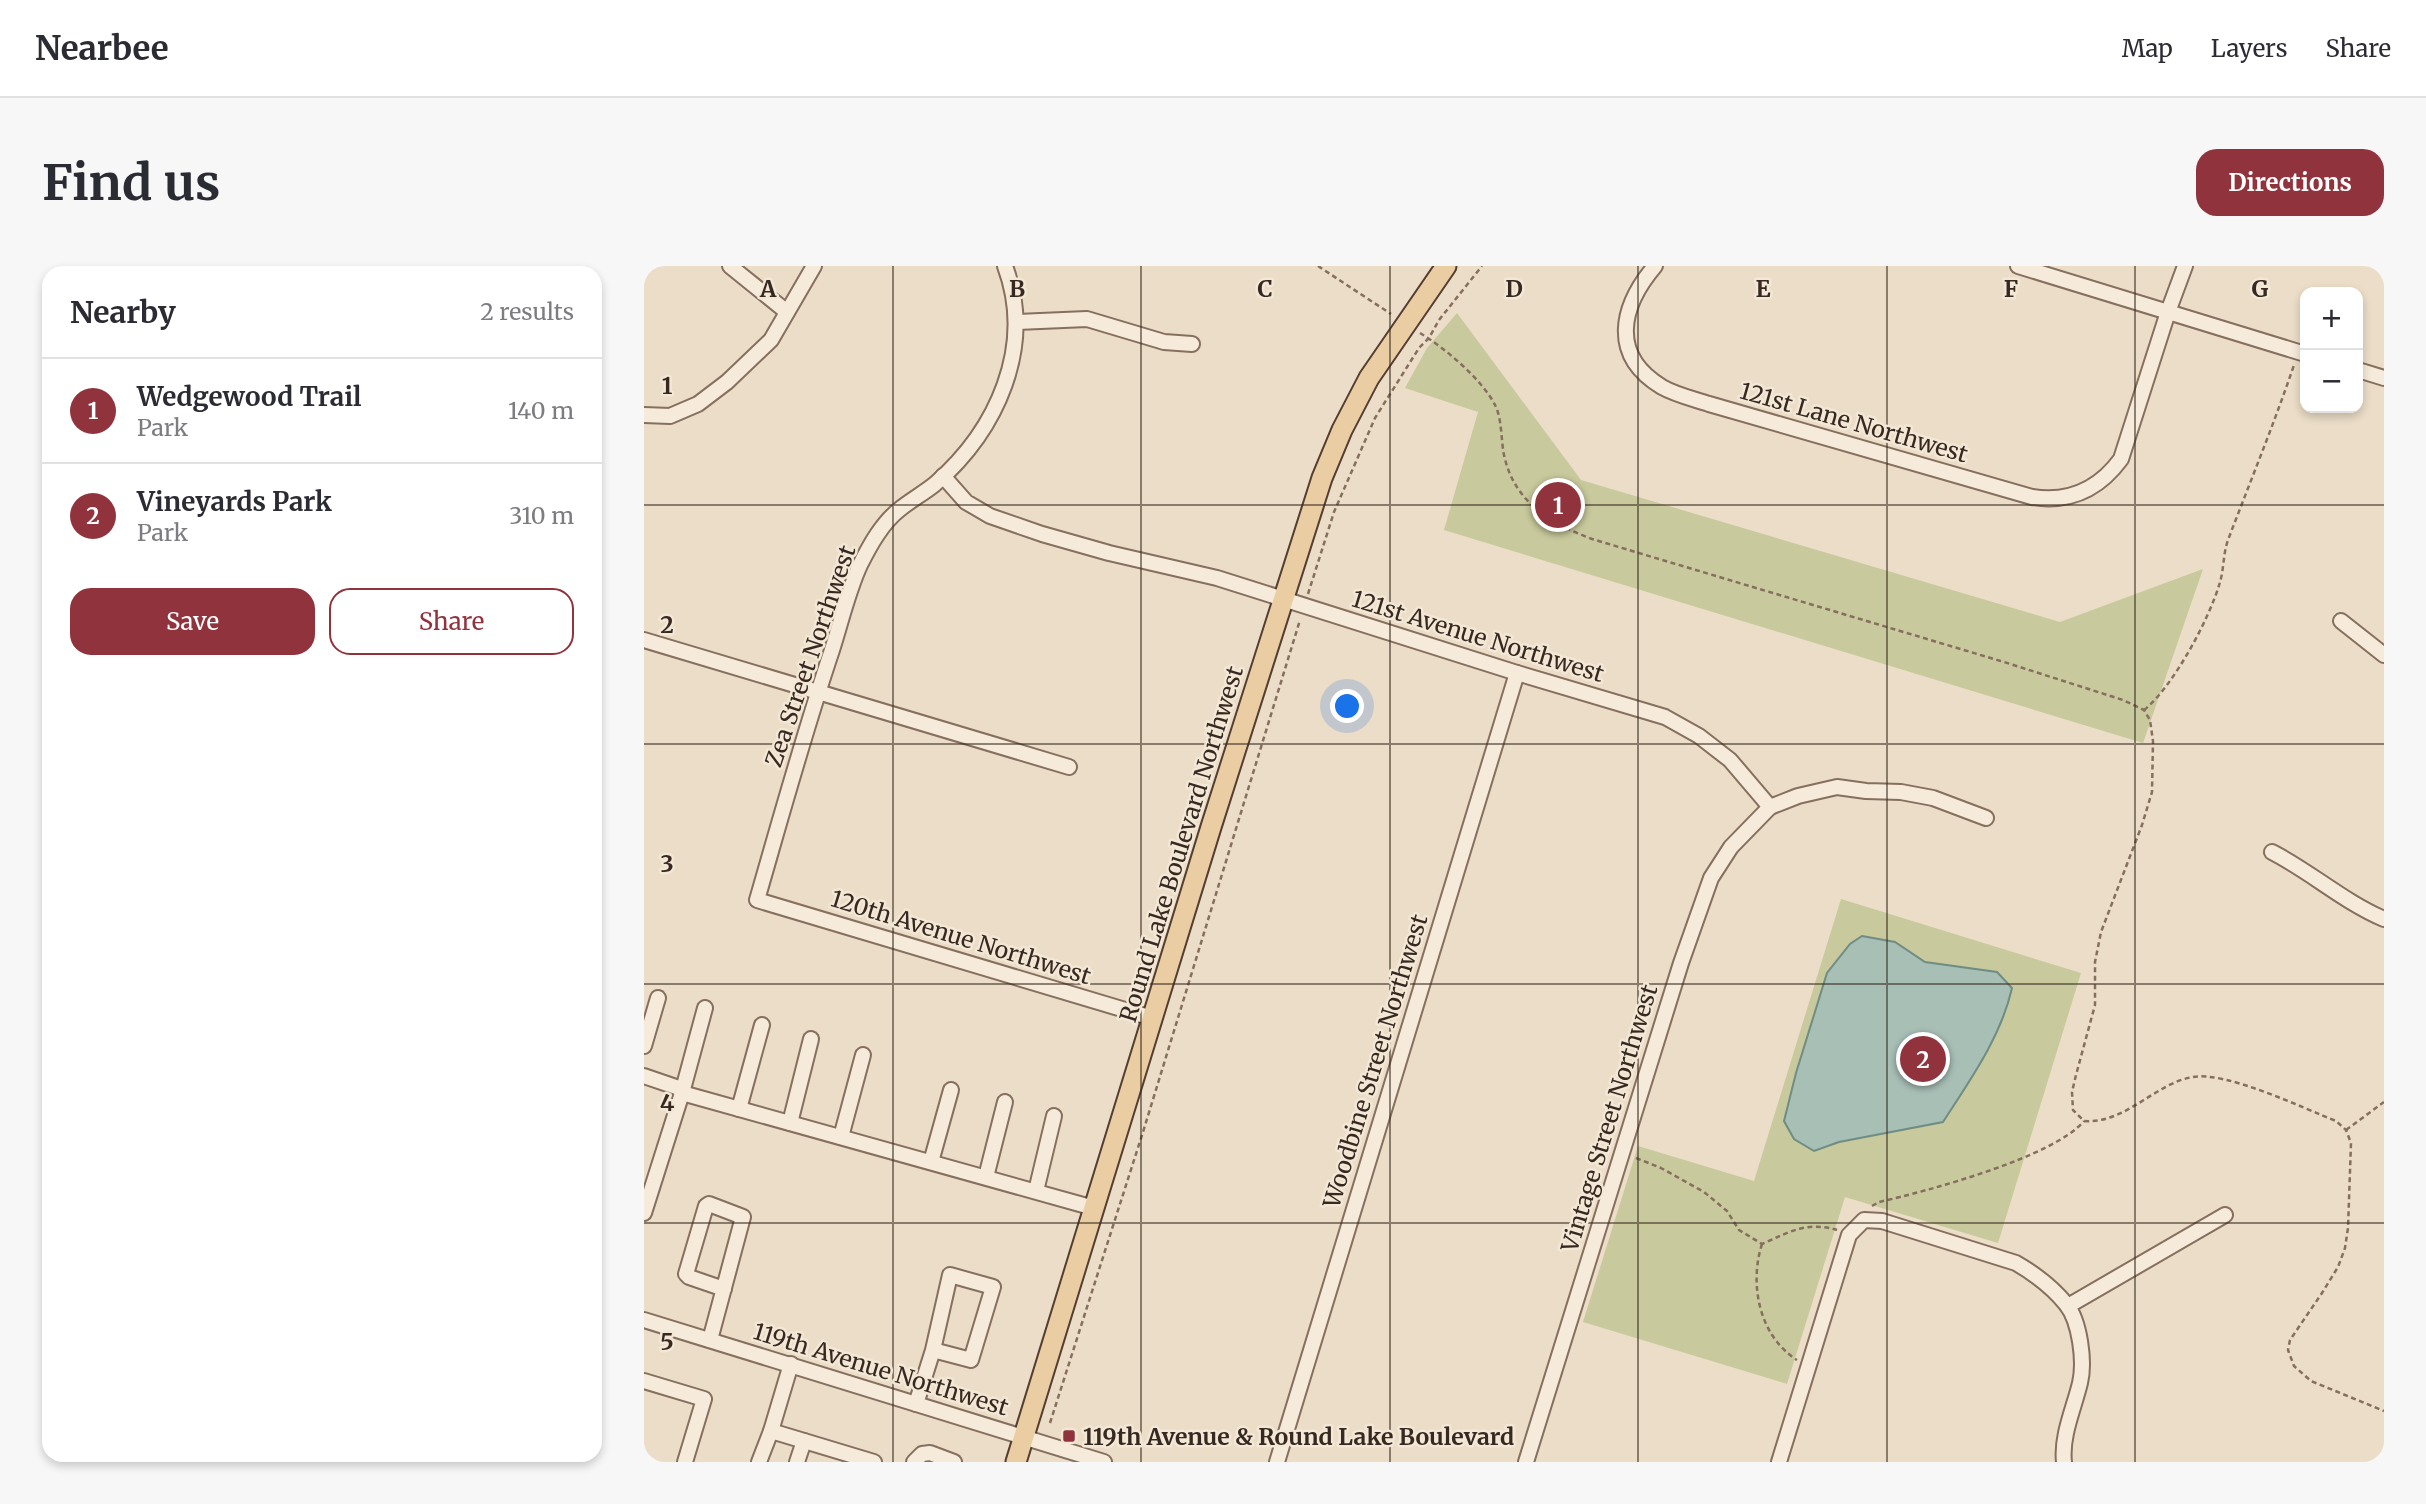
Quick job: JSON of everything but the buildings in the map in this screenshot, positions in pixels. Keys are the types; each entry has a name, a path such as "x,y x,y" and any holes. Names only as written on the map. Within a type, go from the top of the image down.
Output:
{"main road":[{"name":"Round Lake Boulevard Northwest","path":"1016,1462 1322,478 1354,404 1378,362 1446,266"}],"street":[{"path":"730,266 787,312"},
{"path":"644,415 670,416 698,404 727,382 771,340 814,266"},
{"name":"Zea Street Northwest","path":"757,900 818,692 859,567 877,534 897,511 943,475 970,448 996,409 1011,362 1017,322 1010,279 1005,266"},
{"name":"121st Lane Northwest","path":"1656,266 1639,286 1627,312 1625,334 1630,354 1643,373 1664,388 1709,404 2050,500 2080,494 2092,488 2103,480 2121,459 2168,312"},
{"path":"2018,266 2300,352"},
{"path":"2168,312 2185,266"},
{"path":"1017,322 1087,319 1164,342 1192,344"},
{"path":"2363,372 2384,378"},
{"name":"121st Avenue Northwest","path":"943,475 966,502 990,516 1075,544 1194,572 1283,598 1665,717 1699,736 1730,760 1770,807"},
{"path":"2341,621 2384,655"},
{"path":"644,640 1069,767"},
{"name":"Woodbine Street Northwest","path":"1277,1462 1517,673"},
{"path":"1770,807 1798,796 1837,787 1901,792 1933,798 1986,818"},
{"name":"Vintage Street Northwest","path":"1526,1462 1681,963 1711,878 1731,847 1770,807"},
{"path":"2272,852 2384,919"},
{"name":"120th Avenue Northwest","path":"757,900 1152,1018"},
{"path":"644,1046 658,998"},
{"path":"644,1213 682,1093 705,1008"},
{"path":"739,1109 762,1025"},
{"path":"790,1124 811,1039"},
{"path":"841,1138 863,1055"},
{"path":"644,1076 679,1088 682,1093 1094,1208"},
{"path":"931,1162 951,1090"},
{"path":"986,1177 1005,1102"},
{"path":"1036,1191 1054,1116"},
{"path":"710,1340 724,1289 743,1217 709,1205 706,1206 686,1274 724,1289"},
{"path":"2068,1306 2225,1216"},
{"path":"1779,1462 1849,1234 1864,1220 1882,1221 2016,1263 2030,1271 2068,1306 2078,1331 2082,1354 2081,1378 2066,1435 2064,1462"},
{"path":"916,1404 933,1350 950,1275 993,1287 971,1360 933,1350"},
{"name":"119th Avenue Northwest","path":"644,1320 1104,1462"},
{"path":"759,1462 791,1364"},
{"path":"644,1381 704,1399 685,1462"},
{"path":"771,1431 874,1462"},
{"path":"797,1462 804,1441"},
{"path":"914,1462 922,1454 930,1453 954,1462"}],"path":[{"path":"1318,266 1390,314"},
{"path":"1050,1423 1143,1132 1334,512 1371,428 1405,367 1482,266"},
{"path":"1423,334 1467,372 1494,403 1509,474 1525,498 1551,521 1592,539 2004,662 2123,700 2144,710 2150,720 2153,741 2153,783 2146,815 2106,914 2097,946 2093,1015 2072,1093 2073,1110 2084,1121"},
{"path":"2144,710 2159,694 2189,650 2216,595 2226,546 2300,358"},
{"path":"1864,1220 1871,1206 1880,1202 1989,1172 2055,1142 2076,1130 2084,1121 2105,1120 2190,1077 2212,1076 2336,1121 2346,1130 2352,1152 2345,1248 2338,1267 2290,1340 2288,1350 2294,1366 2311,1381 2384,1410"},
{"path":"2346,1130 2384,1102"},
{"path":"1623,1154 1661,1168 1704,1192 1720,1203 1739,1230 1762,1244"},
{"path":"1762,1244 1813,1225 1849,1234"},
{"path":"1762,1244 1757,1262 1756,1284 1760,1310 1769,1328 1791,1356 1808,1364"}],"green space":[{"path":"1457,313 1581,480 2060,622 2203,569 2143,743 1444,530 1478,412 1405,388 1427,348"},
{"path":"1841,899 2081,973 1998,1243 1845,1197 1787,1384 1583,1322 1638,1146 1754,1181"}],"shaded area":[{"path":"1862,936 1895,942 1925,962 1997,972 2012,988 1992,1041 1943,1122 1839,1142 1814,1151 1794,1139 1784,1121 1827,973 1850,944"}],"place":[{"name":"Wedgewood Trail","path":"1558,505"},
{"name":"Vineyards Park","path":"1923,1059"},
{"name":"119th Avenue & Round Lake Boulevard","path":"1069,1436"}]}
